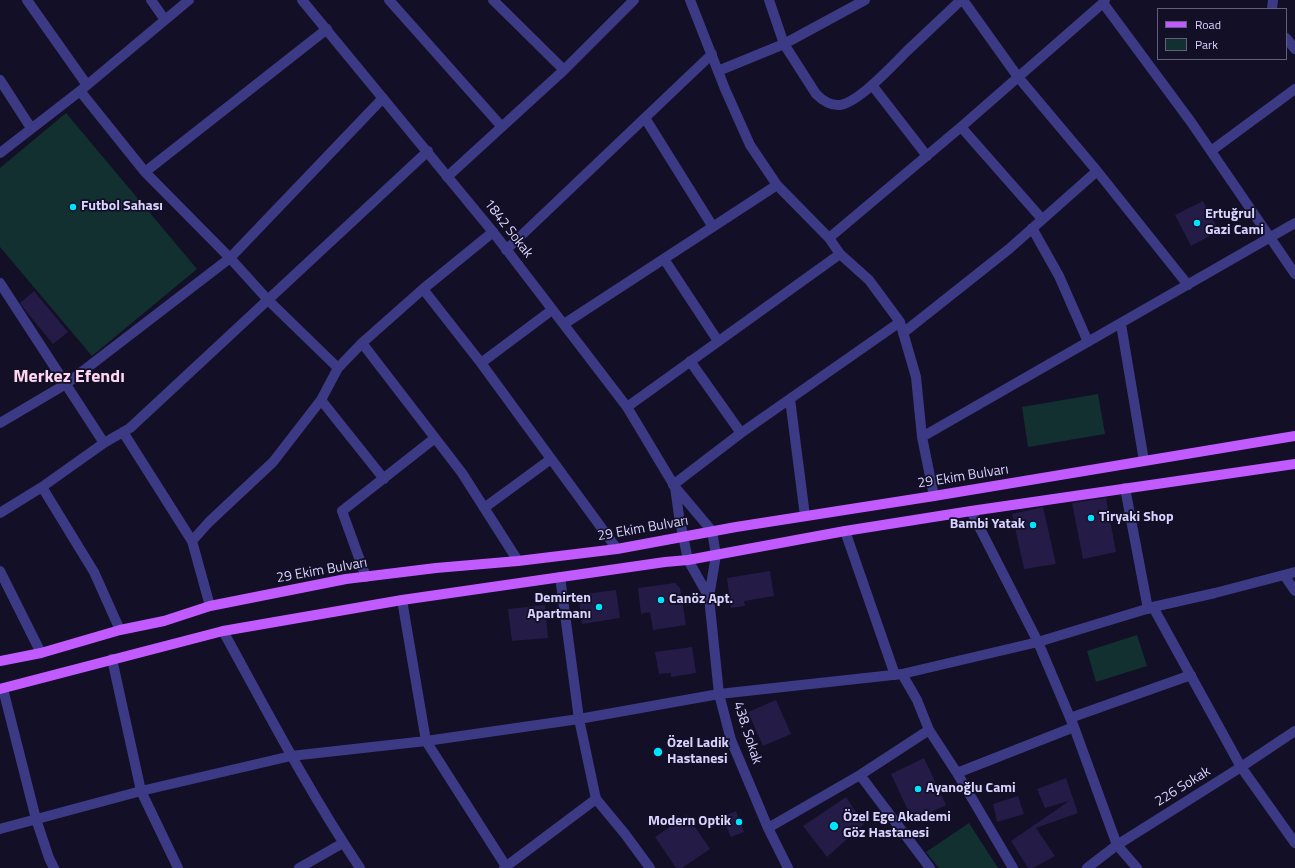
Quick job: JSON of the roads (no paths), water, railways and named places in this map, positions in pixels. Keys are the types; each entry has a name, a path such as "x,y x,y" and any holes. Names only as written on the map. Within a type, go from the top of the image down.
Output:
{"main road":[{"name":"29 Ekim Bulvarı","path":"0,661 41,653 120,630 164,621 210,606 346,579 436,568 518,562 617,549 712,531 1295,436"},
{"path":"2,689 223,631 402,600 665,562 688,560 845,531 971,511 1295,464"}],"street":[{"path":"26,0 83,88 145,172 230,258 268,300 338,368"},
{"path":"151,0 165,20"},
{"path":"0,153 83,88 189,0"},
{"path":"389,0 502,127"},
{"path":"447,176 564,70 634,0"},
{"path":"690,0 718,71 750,145 777,185 830,238 840,254 869,280 900,322 916,377 922,437 934,496"},
{"path":"769,0 784,44 816,94 830,105 840,105 849,102 872,85 962,0 1018,77 1097,171 1188,285"},
{"path":"718,71 784,44 865,0"},
{"name":"1842 Sokak","path":"307,2 382,98 428,151 494,232 506,250 627,407 674,486"},
{"path":"499,2 564,70"},
{"path":"830,238 961,128 1104,2 1191,122 1295,274"},
{"path":"145,172 327,29"},
{"path":"1287,39 1295,49"},
{"path":"506,250 712,54"},
{"path":"0,80 31,128"},
{"path":"872,85 927,156"},
{"path":"1211,151 1295,89"},
{"path":"0,423 66,384 230,258 382,98"},
{"path":"645,118 713,227"},
{"path":"961,128 1042,219"},
{"path":"0,513 42,487 104,443 130,428 428,151"},
{"path":"903,333 1009,249 1097,171"},
{"path":"564,324 777,185"},
{"path":"922,437 1295,223"},
{"path":"1032,228 1059,276 1088,342"},
{"path":"192,541 208,522 273,462 322,400 338,368 362,343 423,289 494,232"},
{"path":"627,407 840,254"},
{"path":"664,259 718,341"},
{"path":"0,283 104,443"},
{"path":"423,289 481,363 617,549"},
{"path":"481,363 552,310"},
{"path":"674,486 741,432 900,322"},
{"path":"1121,324 1144,461"},
{"path":"362,343 462,473 518,562"},
{"path":"690,361 741,432"},
{"path":"790,399 805,516"},
{"path":"322,400 384,479"},
{"path":"123,432 192,541 210,606"},
{"path":"366,577 342,511 435,438"},
{"path":"484,508 551,459"},
{"path":"674,486 712,531 716,555 709,597"},
{"path":"674,486 688,560 709,597"},
{"path":"42,487 94,572 120,630"},
{"path":"1125,488 1150,608 1191,675 1242,767 1295,843"},
{"path":"971,511 1038,642 1072,722 1117,845 1137,868"},
{"path":"845,531 898,674 917,700 929,730 957,773 1012,868"},
{"path":"0,571 41,653"},
{"path":"0,829 141,791 291,756 426,741 579,719 719,694 898,674 1038,642 1150,608 1295,572"},
{"path":"1284,575 1295,590"},
{"path":"560,578 579,719 596,799 625,834 650,868"},
{"name":"438. Sokak","path":"709,597 719,694 731,740 768,828 788,868"},
{"path":"402,600 426,741 506,868 596,799"},
{"path":"223,631 291,756 343,843 360,868"},
{"path":"112,659 141,791 178,868"},
{"path":"957,773 1072,722 1191,675"},
{"path":"2,689 36,819 49,858 54,868"},
{"path":"768,828 860,775 929,730"},
{"name":"226 Sokak","path":"1087,868 1117,845 1242,767 1295,731"},
{"path":"860,775 930,868"},
{"path":"299,868 343,843"}],"place":[{"name":"Futbol Sahası","path":"73,207"},
{"name":"Ertuğrul Gazi Cami","path":"1197,223"},
{"name":"Tiryaki Shop","path":"1091,518"},
{"name":"Bambi Yatak","path":"1033,525"},
{"name":"Canöz Apt.","path":"661,600"},
{"name":"Demirten Apartmanı","path":"599,607"},
{"name":"Özel Ladik Hastanesi","path":"658,752"},
{"name":"Ayanoğlu Cami","path":"918,789"},
{"name":"Modern Optik","path":"739,822"},
{"name":"Özel Ege Akademi Göz Hastanesi","path":"834,826"}],"district":[{"name":"Merkez Efendı","path":"69,378"}]}
